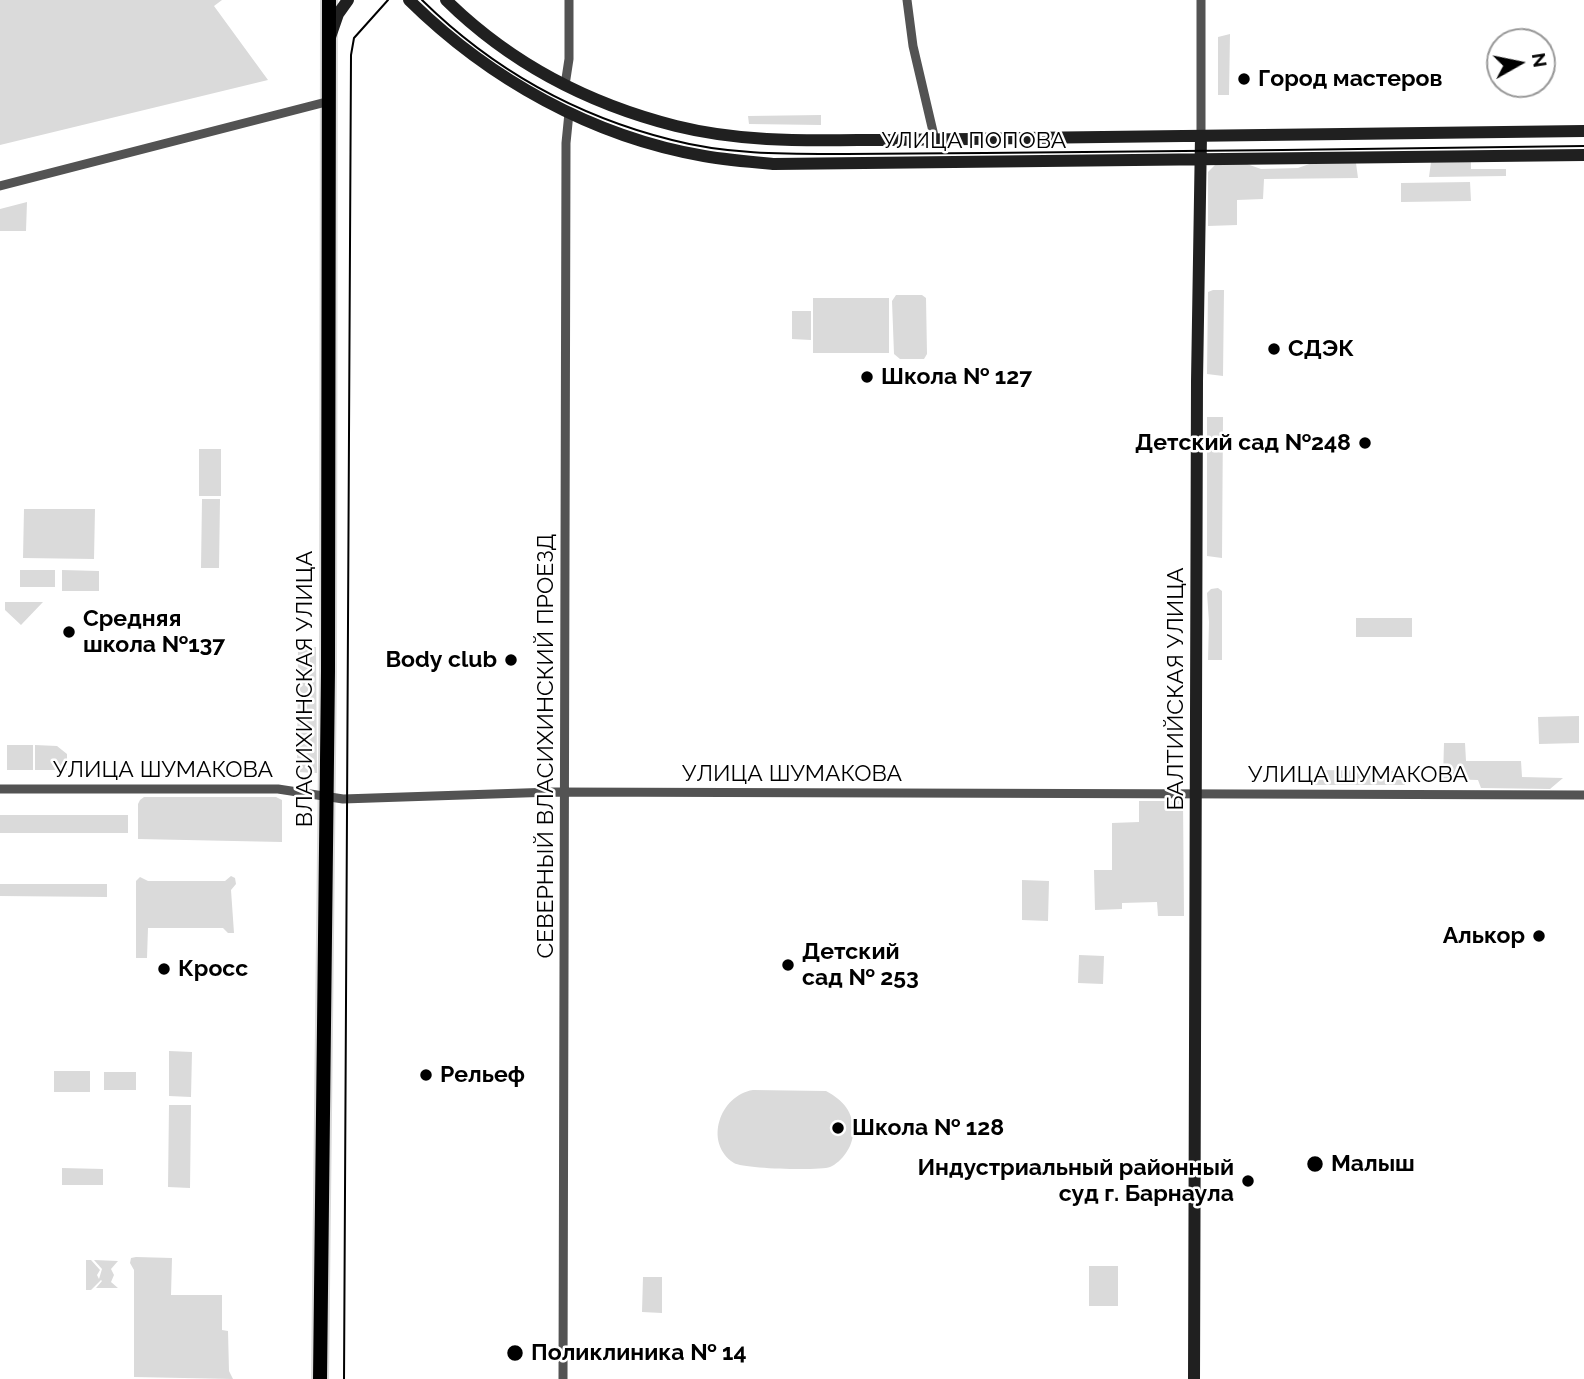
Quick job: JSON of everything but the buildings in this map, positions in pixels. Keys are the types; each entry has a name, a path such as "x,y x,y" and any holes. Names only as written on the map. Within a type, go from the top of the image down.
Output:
{"highway":[{"name":"ВЛАСИХИНСКАЯ УЛИЦА","path":"320,1379 327,796 329,0"}],"main road":[{"path":"329,41 338,14 348,0"},
{"name":"УЛИЦА ПОПОВА","path":"409,0 460,46 531,94 631,138 704,156 762,163 1584,155"},
{"name":"УЛИЦА ПОПОВА","path":"446,0 507,51 565,85 632,113 711,133 775,140 935,140 1584,131"},
{"path":"1131,136 1132,161"},
{"name":"БАЛТИЙСКАЯ УЛИЦА","path":"1194,1379 1200,136"}],"street":[{"path":"565,85 569,59 569,0"},
{"path":"906,0 913,46 935,140"},
{"name":"БАЛТИЙСКАЯ УЛИЦА","path":"1200,136 1201,0"},
{"path":"0,186 330,101"},
{"name":"СЕВЕРНЫЙ ВЛАСИХИНСКИЙ ПРОЕЗД","path":"563,1379 566,143 569,113"},
{"name":"УЛИЦА ШУМАКОВА","path":"0,789 278,789 343,799 564,792 1584,795"}],"shaded area":[{"path":"0,0 222,0 214,6 268,80 0,145"},
{"path":"1230,34 1229,95 1218,95 1218,37"},
{"path":"821,115 821,125 749,124 748,116"},
{"path":"1471,160 1471,169 1506,169 1506,176 1429,177 1431,162"},
{"path":"1315,162 1356,163 1358,178 1264,179 1263,199 1237,200 1237,225 1208,226 1208,172 1216,164 1244,163 1261,169 1298,168"},
{"path":"1470,182 1471,201 1401,202 1401,183"},
{"path":"27,202 26,231 0,231 0,209"},
{"path":"1224,290 1223,376 1207,374 1208,292"},
{"path":"896,295 922,295 926,298 927,354 924,359 900,359 894,354 892,301"},
{"path":"813,298 889,298 889,353 813,353"},
{"path":"792,311 811,311 811,340 792,339"},
{"path":"1207,417 1223,417 1222,558 1207,556"},
{"path":"199,449 221,449 221,496 199,496"},
{"path":"202,499 220,499 219,568 201,568"},
{"path":"24,509 95,509 94,559 23,558"},
{"path":"20,570 55,570 55,587 20,587"},
{"path":"62,570 99,571 99,591 62,591"},
{"path":"1218,588 1222,591 1222,660 1208,660 1207,593"},
{"path":"5,602 43,602 21,625 5,610"},
{"path":"1356,618 1412,618 1412,637 1356,637"},
{"path":"298,647 316,647 317,773 297,772"},
{"path":"1579,716 1579,743 1539,744 1538,717"},
{"path":"1444,743 1465,743 1466,761 1521,761 1522,777 1563,778 1550,789 1481,788 1478,780 1443,779"},
{"path":"7,745 33,745 33,770 7,770"},
{"path":"35,745 57,746 67,754 67,770 35,770"},
{"path":"1315,770 1405,771 1405,785 1315,785"},
{"path":"144,797 276,797 282,800 282,842 138,839 138,804"},
{"path":"1139,801 1183,801 1184,916 1158,916 1157,902 1122,903 1122,909 1095,910 1094,870 1112,870 1112,823 1139,822"},
{"path":"0,815 128,815 128,833 0,833"},
{"path":"231,876 235,878 236,884 231,890 234,933 228,933 223,928 148,928 147,958 136,958 136,881 140,877 148,881 225,881"},
{"path":"1022,880 1049,881 1048,921 1022,920"},
{"path":"0,884 107,884 107,897 0,896"},
{"path":"1079,955 1104,956 1103,984 1078,983"},
{"path":"169,1051 192,1052 191,1097 169,1096"},
{"path":"54,1071 90,1071 90,1092 54,1092"},
{"path":"104,1072 136,1072 136,1090 104,1090"},
{"path":"753,1090 826,1091 832,1095 842,1103 852,1119 853,1138 846,1153 834,1165 823,1168 766,1168 734,1163 719,1144 720,1121 724,1110 732,1101"},
{"path":"169,1105 191,1105 190,1188 168,1187"},
{"path":"62,1168 103,1169 103,1185 62,1185"},
{"path":"131,1258 172,1258 171,1295 222,1295 222,1330 228,1331 229,1371 233,1379 134,1377 134,1270 130,1263"},
{"path":"86,1260 91,1260 100,1270 97,1275 99,1279 102,1269 94,1260 118,1261 111,1269 114,1275 111,1282 118,1288 96,1288 101,1280 91,1290 86,1290"},
{"path":"1089,1266 1118,1266 1118,1306 1089,1306"},
{"path":"643,1277 662,1277 662,1313 642,1312"}],"tram line":[{"path":"344,1379 351,55 354,38 388,0"},
{"path":"422,0 477,48 537,87 602,118 672,140 715,149 780,154 864,154 1584,146"}],"place":[{"name":"Город мастеров","path":"1244,79"},
{"name":"СДЭК","path":"1274,349"},
{"name":"Школа № 127","path":"867,377"},
{"name":"Детский сад №248","path":"1365,443"},
{"name":"Средняя школа №137","path":"69,632"},
{"name":"Body club","path":"511,660"},
{"name":"Алькор","path":"1539,936"},
{"name":"Детский сад № 253","path":"788,965"},
{"name":"Кросс","path":"164,969"},
{"name":"Рельеф","path":"426,1075"},
{"name":"Школа № 128","path":"838,1128"},
{"name":"Малыш","path":"1315,1164"},
{"name":"Индустриальный районный суд г. Барнаула","path":"1248,1181"},
{"name":"Поликлиника № 14","path":"515,1353"}]}
